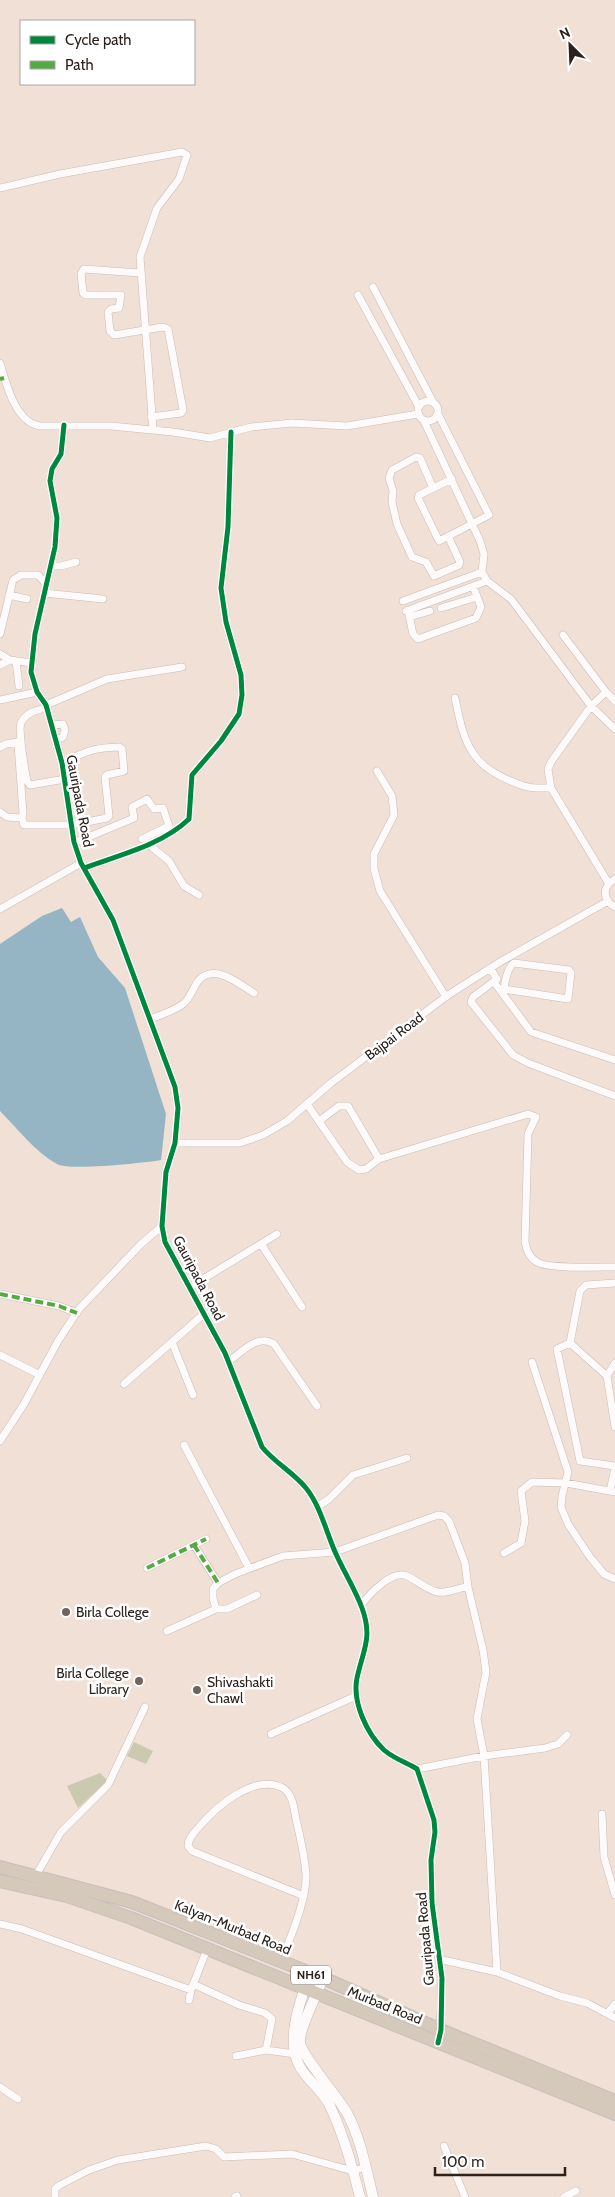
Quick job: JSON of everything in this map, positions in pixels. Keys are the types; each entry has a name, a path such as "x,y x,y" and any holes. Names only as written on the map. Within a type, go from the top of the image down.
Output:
{"highway":[{"name":"Kalyan-Murbad Road","path":"0,1867 34,1882 132,1902 280,1963 323,1978 439,2036 615,2101"},
{"name":"Murbad Road","path":"0,1881 34,1882 67,1896 131,1918 304,1989 439,2036 615,2114"}],"main road":[{"path":"310,1974 297,2017 295,2054 300,2067 329,2104 349,2153 360,2197"},
{"path":"323,1978 300,2042 303,2052 326,2081 348,2114 364,2154 374,2197"},
{"path":"317,2088 326,2081"}],"street":[{"path":"0,188 60,174 182,152 187,155 179,179 157,208 140,257 144,331 153,429"},
{"path":"140,273 84,269 81,273 83,293 86,295 121,295 120,308 111,309 108,312 110,331 114,335 163,327 168,329 183,410 180,413 151,417"},
{"path":"373,287 433,402 438,407 438,414 489,515 439,541 418,498 419,495 452,479"},
{"path":"358,295 424,421 480,541 484,554 482,572 487,581 511,599 591,706 615,729"},
{"path":"0,363 2,379 19,411 31,423 40,426 111,426 153,429 210,438 251,427 292,423 348,426 418,410 426,401 433,402"},
{"path":"424,421 431,422 438,414"},
{"name":"Gauripada Road","path":"64,425 61,454 52,469 50,481 57,518 54,568 44,593 35,634 31,672 37,692 47,706 56,740 62,764 74,844 82,866 113,920 175,1087 178,1108 175,1143 166,1172 162,1226 165,1242 205,1313 228,1362 262,1447 271,1459 298,1479 317,1507 335,1552 365,1616 367,1644 357,1679 356,1696 373,1737 385,1750 417,1769 434,1820 436,1832 430,1860 432,1903 442,1978 439,2036"},
{"path":"0,909 82,866 180,828 189,819 192,775 221,741 239,714 242,695 242,675 226,622 221,588 228,527 231,432"},
{"path":"433,488 420,458 416,457 392,470 389,478 394,491 392,502 397,524 412,557 426,562 434,576 459,565 460,562 448,536"},
{"path":"54,568 76,562"},
{"path":"403,601 482,572"},
{"path":"0,634 12,582 21,576 38,575 46,584"},
{"path":"408,613 448,595 487,581"},
{"path":"445,585 448,595"},
{"path":"408,613 413,634 418,639 476,618 481,607 473,586"},
{"path":"44,593 103,599"},
{"path":"9,595 28,599"},
{"path":"441,608 477,597"},
{"path":"408,613 430,612"},
{"path":"563,635 615,701"},
{"path":"0,654 13,660 32,663"},
{"path":"0,665 13,660"},
{"path":"13,660 19,686"},
{"path":"64,779 30,785 27,781 21,725 27,715 34,710 107,679 182,667"},
{"path":"0,700 37,692"},
{"path":"606,692 591,706 548,769 551,788 612,882 605,892 608,902 615,907"},
{"path":"455,698 463,732 472,752 483,764 525,787 551,788"},
{"path":"52,725 64,724 66,730 63,737 56,740"},
{"path":"0,748 6,744 17,742 18,744 24,825 71,825 107,818 109,816 105,777 124,771 122,749 119,747 87,750 62,764"},
{"path":"377,771 392,796 394,815 374,854 374,869 380,891 446,997"},
{"path":"74,844 134,818 132,807 147,799 154,808 163,808 169,826 145,842"},
{"path":"0,812 7,817 22,818"},
{"path":"145,842 169,861 180,876 184,886 199,895"},
{"name":"Bajpai Road","path":"175,1143 240,1144 263,1135 287,1120 446,997 490,968 608,902"},
{"path":"514,963 569,970 571,973 568,1000 503,991 509,967 514,963"},
{"path":"490,968 497,980 473,997 472,1002 513,1055 528,1063 615,1096"},
{"path":"150,1019 183,1004 199,980 206,975 216,973 231,979 254,994"},
{"path":"494,982 503,991 531,1032 615,1060"},
{"path":"307,1104 347,1162 359,1170 366,1169 380,1159 528,1114 536,1117 528,1134 525,1242 528,1254 538,1263 549,1266 615,1267"},
{"path":"318,1121 339,1106 348,1106 380,1159"},
{"path":"0,1441 24,1404 58,1341 77,1313 141,1244 162,1226"},
{"path":"190,1287 277,1234"},
{"path":"261,1244 302,1307"},
{"path":"570,1344 580,1291 586,1285 615,1283"},
{"path":"0,1294 59,1306 77,1313"},
{"path":"124,1384 205,1313"},
{"path":"228,1362 257,1341 268,1340 274,1344 317,1406"},
{"path":"172,1342 193,1396"},
{"path":"570,1344 607,1376 615,1427"},
{"path":"504,1553 521,1543 525,1521 521,1491 532,1482 566,1483 613,1492 615,1467 580,1460 557,1349 570,1344"},
{"path":"0,1355 40,1375"},
{"path":"532,1362 568,1472 561,1507 568,1524 590,1557 604,1574 615,1578"},
{"path":"607,1376 615,1363"},
{"path":"184,1445 249,1568"},
{"path":"317,1507 353,1476 406,1458"},
{"path":"216,1609 213,1589 218,1584 249,1568 283,1556 335,1552 429,1517 444,1516 449,1521 464,1563 484,1650 486,1672 477,1719 484,1756 497,1972"},
{"path":"147,1568 206,1539"},
{"path":"194,1545 218,1584"},
{"path":"361,1606 371,1591 396,1576 405,1575 435,1592 445,1593 468,1587"},
{"path":"167,1630 216,1609 227,1609 257,1595"},
{"path":"271,1734 356,1696"},
{"path":"34,1882 61,1832 108,1785 145,1707"},
{"path":"417,1769 484,1756 552,1746 558,1744 567,1735"},
{"path":"280,1963 304,1896 306,1876 292,1800 282,1788 261,1786 230,1797 208,1816 189,1839 188,1846 192,1851 304,1896"},
{"path":"602,1814 604,1857 615,1895"},
{"path":"0,1924 22,1929 266,2013 272,2019 266,2050"},
{"path":"189,2000 207,1949"},
{"path":"438,1959 497,1972 560,1996 587,2002 615,2018"},
{"path":"608,2013 615,2004"},
{"path":"236,2056 266,2050 295,2054"},
{"path":"0,2087 18,2099"},
{"path":"55,2197 55,2189 102,2165 118,2160 206,2146 216,2149 224,2157 292,2154 354,2170 366,2167"},
{"path":"444,2146 465,2197"},
{"path":"564,2197 576,2191"}],"shaded area":[{"path":"134,1742 153,1751 146,1764 127,1756"},
{"path":"100,1773 107,1780 78,1808 67,1786"}],"water":[{"path":"62,908 71,922 80,917 98,957 125,988 166,1114 161,1160 90,1167 57,1164 34,1147 0,1111 0,944 42,916"}],"marked path":[{"path":"0,379 4,378"},
{"path":"0,1294 59,1306 77,1313"},
{"path":"147,1568 206,1539"},
{"path":"194,1545 218,1583"}],"cycle path":[{"path":"64,425 61,454 52,469 50,481 57,518 55,547 35,634 31,672 37,692 46,705 62,763 74,842 81,863 113,920 175,1087 178,1108 175,1143 166,1172 162,1226 165,1242 225,1353 262,1447 306,1488 319,1511 365,1618 367,1628 366,1644 356,1687 362,1717 372,1735 384,1750 417,1769 434,1820 435,1832 431,1860 432,1903 442,1978 441,2030 438,2043"},
{"path":"84,868 153,843 189,819 192,775 221,741 239,714 242,695 241,675 226,622 221,588 228,527 231,432"}],"place":[{"name":"Birla College","path":"66,1612"},
{"name":"Birla College Library","path":"139,1681"},
{"name":"Shivashakti Chawl","path":"197,1690"}]}
